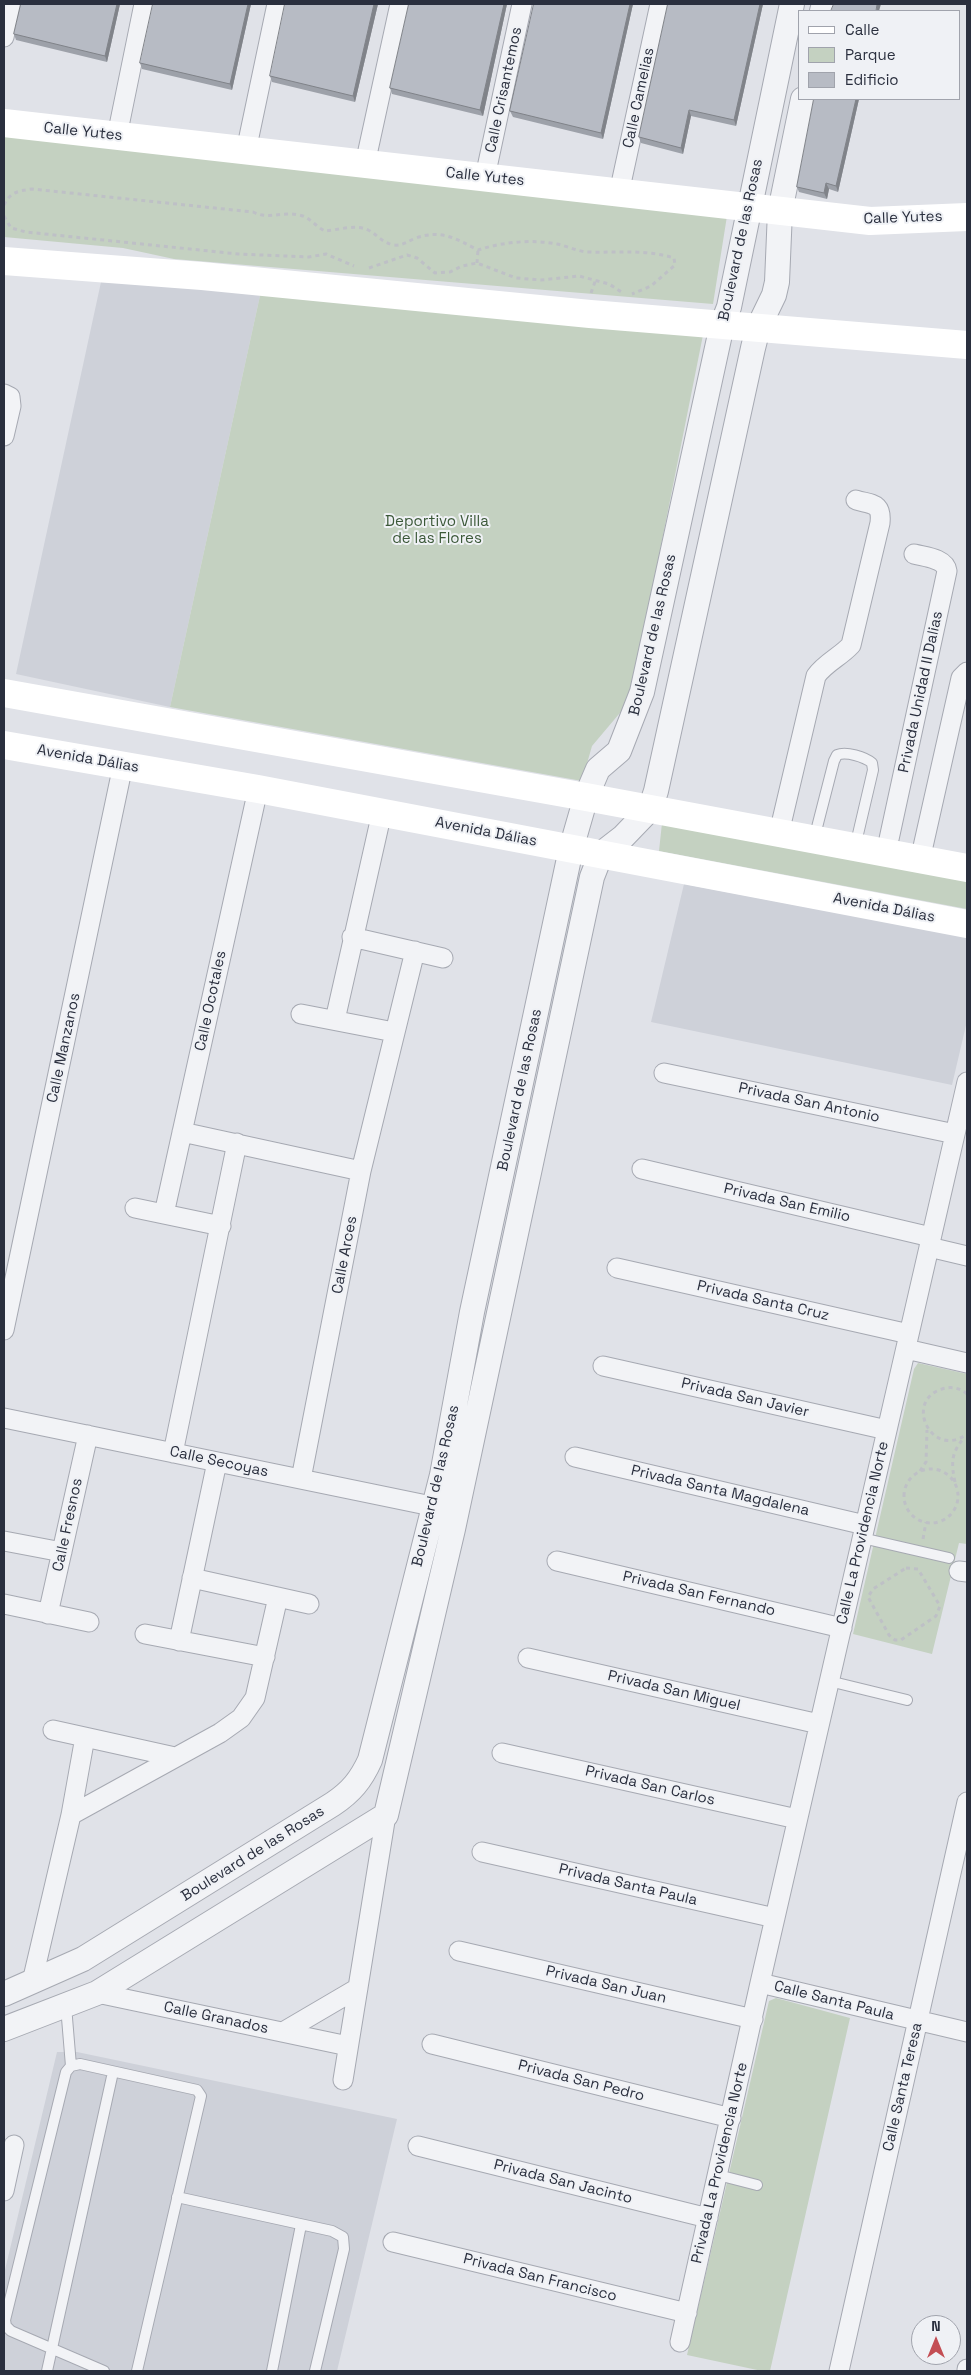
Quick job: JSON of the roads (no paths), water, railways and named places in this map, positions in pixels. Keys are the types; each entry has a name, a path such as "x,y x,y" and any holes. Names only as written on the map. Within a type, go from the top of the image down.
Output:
{"main road":[{"name":"Calle Yutes","path":"4,123 870,221 967,217"},
{"path":"4,244 104,252 202,276"},
{"path":"4,261 202,276 590,314 967,345"},
{"path":"4,694 586,797 967,868"},
{"name":"Avenida Dálias","path":"4,747 123,765 258,789 967,924"}],"street":[{"path":"4,37 11,4"},
{"path":"117,136 144,4"},
{"path":"246,151 277,4"},
{"path":"365,164 400,4"},
{"name":"Calle Crisantemos","path":"486,177 522,4"},
{"name":"Calle Camelias","path":"619,193 660,4"},
{"name":"Boulevard de las Rosas","path":"4,1994 83,1960 213,1880 349,1793 362,1779 370,1760 442,1475 472,1312 571,849 586,797 598,769 619,751 642,692 722,325 729,307 792,4"},
{"path":"601,854 623,836 650,809 656,791 758,328 774,295 777,282 780,211 803,100"},
{"path":"4,436 11,406 7,395"},
{"path":"779,833 816,676 822,667 842,655 851,645 880,523 881,511 877,506 856,500"},
{"name":"Privada Unidad II Dalias","path":"886,853 947,572 943,562 914,554"},
{"path":"920,860 961,678 967,672"},
{"name":"Calle Manzanos","path":"4,1330 10,1275 123,765"},
{"name":"Calle Ocotales","path":"164,1214 258,789"},
{"path":"335,1020 352,937 382,812"},
{"name":"Boulevard de las Rosas","path":"386,1815 457,1511 590,887 601,854"},
{"path":"352,937 443,958"},
{"name":"Calle Arces","path":"301,1479 361,1171 415,951"},
{"path":"301,1014 394,1032"},
{"name":"Privada San Antonio","path":"664,1073 955,1134"},
{"name":"Calle La Providencia Norte","path":"760,1983 967,1082"},
{"path":"182,1132 361,1171"},
{"path":"173,1453 237,1143"},
{"name":"Privada San Emilio","path":"642,1170 930,1242 967,1256"},
{"path":"135,1208 221,1226"},
{"name":"Privada Santa Cruz","path":"617,1268 908,1341 967,1363"},
{"name":"Privada San Javier","path":"602,1366 887,1430"},
{"name":"Calle Secoyas","path":"4,1418 457,1511"},
{"name":"Calle Fresnos","path":"48,1614 88,1436"},
{"name":"Privada Santa Magdalena","path":"575,1457 864,1532"},
{"path":"179,1640 217,1462"},
{"path":"4,1541 62,1552"},
{"name":"Privada San Fernando","path":"557,1561 842,1628"},
{"path":"192,1578 309,1604"},
{"path":"71,1815 220,1733 241,1718 255,1698 278,1597"},
{"path":"4,1604 89,1622"},
{"path":"145,1634 265,1657"},
{"name":"Privada San Miguel","path":"528,1658 820,1724"},
{"path":"53,1730 175,1757"},
{"path":"32,1982 71,1815 85,1737"},
{"name":"Privada San Carlos","path":"502,1754 797,1820"},
{"name":"Calle Santa Teresa","path":"839,2371 967,1802"},
{"path":"343,2080 386,1815"},
{"path":"4,2030 97,1993 386,1815"},
{"name":"Privada Santa Paula","path":"482,1852 775,1918"},
{"name":"Privada San Juan","path":"459,1951 753,2019"},
{"name":"Calle Santa Paula","path":"760,1983 918,2022 967,2032"},
{"name":"Privada La Providencia Norte","path":"680,2342 760,1983"},
{"name":"Calle Granados","path":"97,1993 283,2032 358,1988"},
{"path":"283,2032 348,2046"},
{"name":"Privada San Pedro","path":"432,2044 731,2118"},
{"path":"4,2191 14,2145"},
{"name":"Privada San Jacinto","path":"418,2146 708,2218"},
{"name":"Privada San Francisco","path":"393,2242 686,2313"}],"lane":[{"path":"814,840 834,761 837,755 842,753 868,759 872,763 873,770 855,847"},
{"path":"864,1532 959,1567"},
{"path":"830,1681 907,1700"},
{"path":"66,2006 71,2066"},
{"path":"104,2371 51,2350 11,2331 6,2326 5,2320 66,2072 71,2066 80,2064 197,2090 201,2096 137,2371"},
{"path":"47,2371 113,2072"},
{"path":"718,2175 757,2185"},
{"path":"176,2197 332,2231 342,2237 344,2249 315,2371"},
{"path":"272,2371 301,2224"}],"park label":[{"name":"Deportivo Villa de las Flores","path":"437,530"}]}
